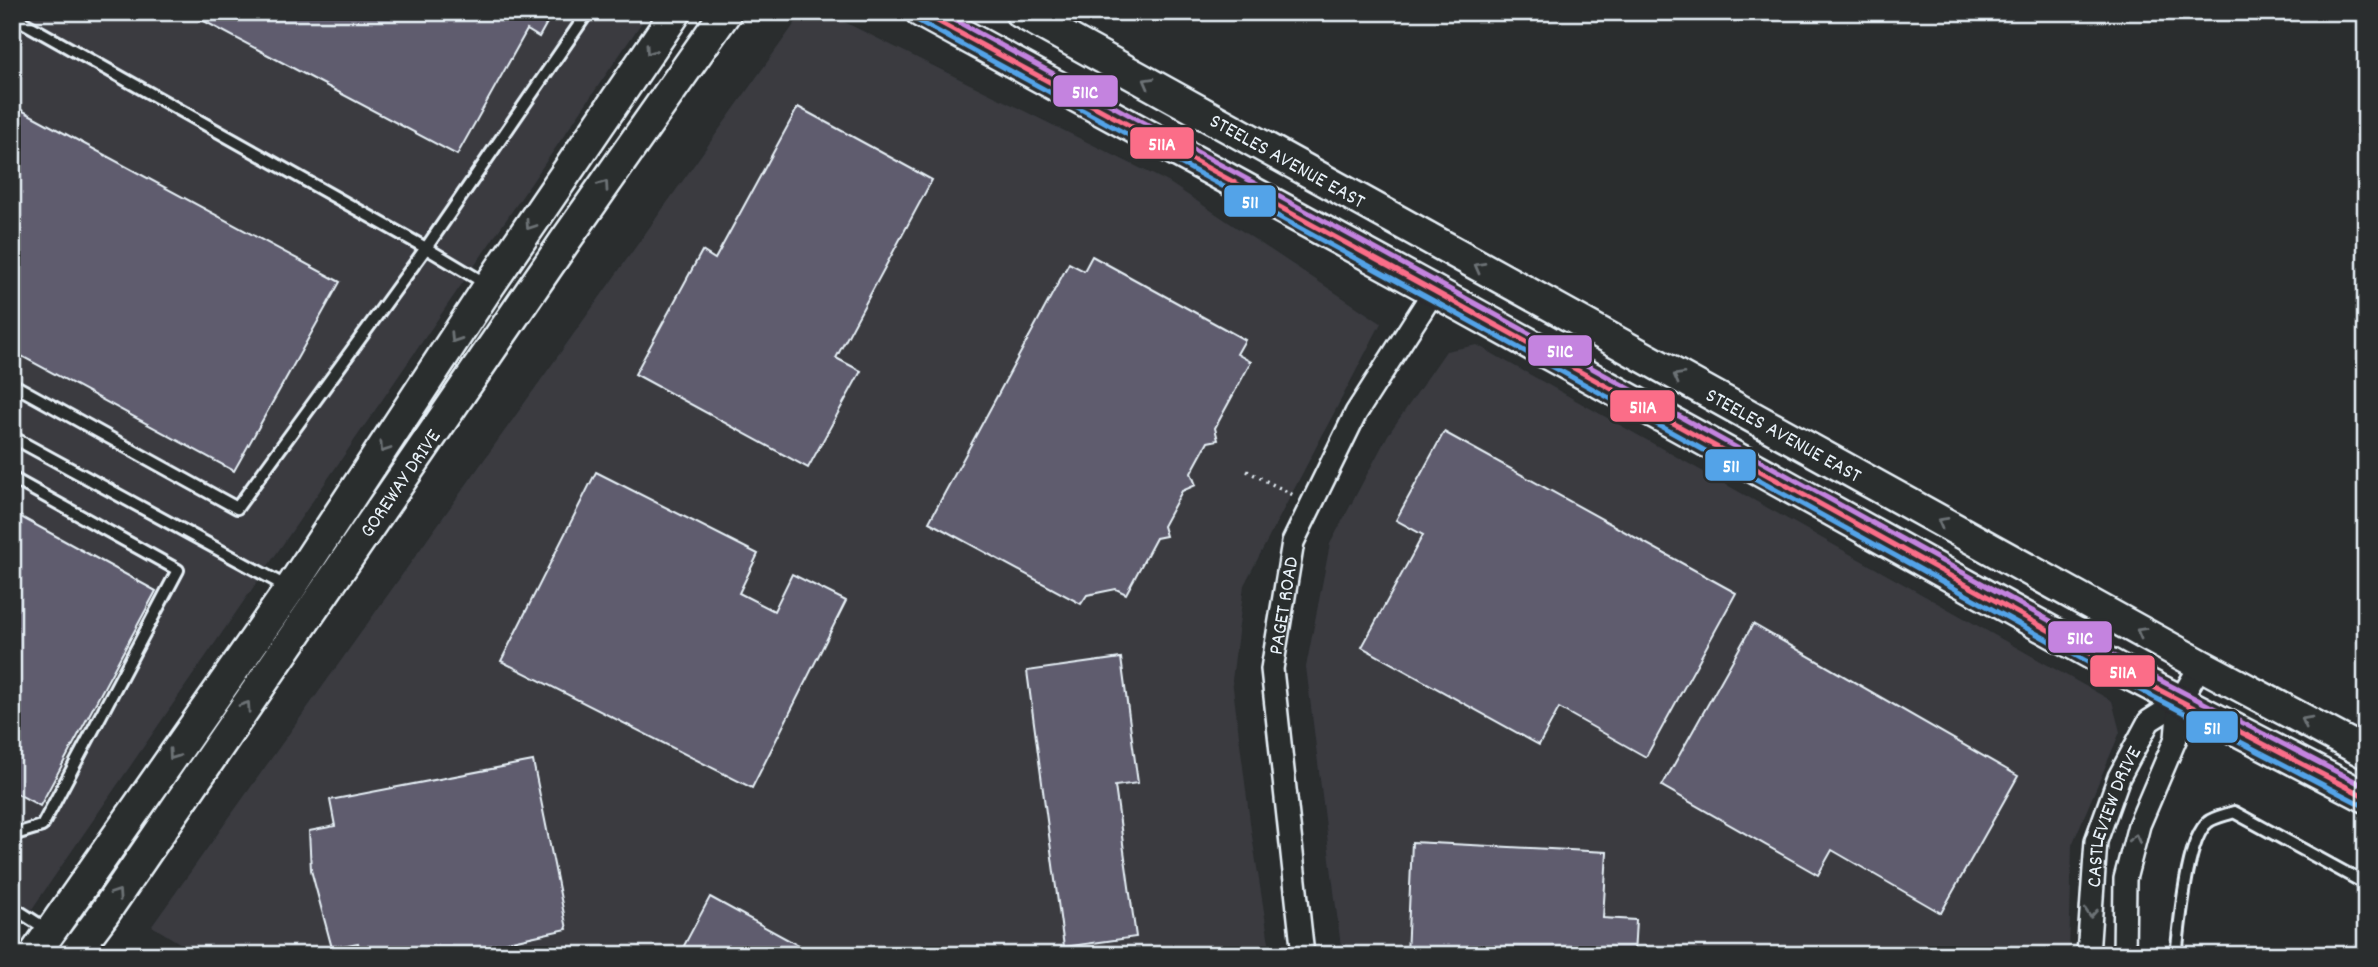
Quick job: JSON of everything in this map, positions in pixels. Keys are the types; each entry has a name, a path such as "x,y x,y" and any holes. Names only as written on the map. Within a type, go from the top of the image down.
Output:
{"main road":[{"name":"GOREWAY DRIVE","path":"42,943 290,589 489,286 676,12"},
{"name":"GOREWAY DRIVE","path":"79,953 565,240 726,12"},
{"name":"STEELES AVENUE EAST","path":"921,12 2179,702 2366,797"},
{"name":"STEELES AVENUE EAST","path":"1020,12 1305,168 1467,261 2366,753"},
{"path":"42,943 79,953"}],"street":[{"name":"PAGET ROAD","path":"1303,955 1272,669 1293,542 1356,413 1434,291"},
{"name":"CASTLEVIEW DRIVE","path":"2124,955 2125,879 2138,825 2176,738 2179,702 2201,665"},
{"name":"CASTLEVIEW DRIVE","path":"2088,955 2096,841 2119,777 2149,721 2179,702"}],"lane":[{"path":"12,384 237,508 426,248 588,12"},
{"path":"12,16 489,286"},
{"path":"12,437 290,589"},
{"path":"12,478 178,570 42,826 12,835"},
{"path":"2176,955 2188,872 2196,838 2207,822 2234,812 2366,884"},
{"path":"12,907 42,943"}],"path":[{"path":"1247,471 1311,505"}],"shaded area":[{"path":"12,12 649,12 12,938"},
{"path":"803,12 824,12 1168,182 1381,323 1244,585 1232,680 1251,830 1271,955 199,955 152,926"},
{"path":"1477,345 2112,701 2120,732 2072,845 2069,955 1342,955 1306,667 1330,544 1388,435 1446,351"}],"building":[{"path":"187,12 553,12 539,37 527,30 457,155"},
{"path":"12,105 340,282 234,471 12,351"},
{"path":"798,107 932,180 836,358 861,371 808,468 635,374 702,251 715,259"},
{"path":"1092,256 1245,340 1237,354 1251,362 1215,428 1218,440 1208,442 1191,473 1196,485 1182,491 1163,526 1166,536 1156,538 1126,594 1116,589 1087,595 1081,604 929,522 1069,263 1084,271"},
{"path":"1444,432 1736,593 1646,757 1559,708 1539,745 1362,647 1423,535 1396,520"},
{"path":"596,472 758,554 739,593 774,611 792,574 846,601 752,788 501,661"},
{"path":"12,512 156,591 40,806 12,791"},
{"path":"1753,624 2018,776 1941,913 1832,850 1818,875 1662,786"},
{"path":"1121,658 1138,783 1115,786 1136,937 1064,947 1027,671"},
{"path":"533,761 567,929 448,955 361,955 358,943 332,948 311,870 309,831 335,826 330,800"},
{"path":"1412,842 1607,852 1603,918 1636,920 1634,955 1407,955"},
{"path":"710,897 816,955 679,955"}],"transit line":[{"name":"511A","path":"921,12 2119,669 2366,797"},
{"name":"511C","path":"940,12 2123,661 2366,787"},
{"name":"511","path":"917,20 2115,677 2362,805"}]}
